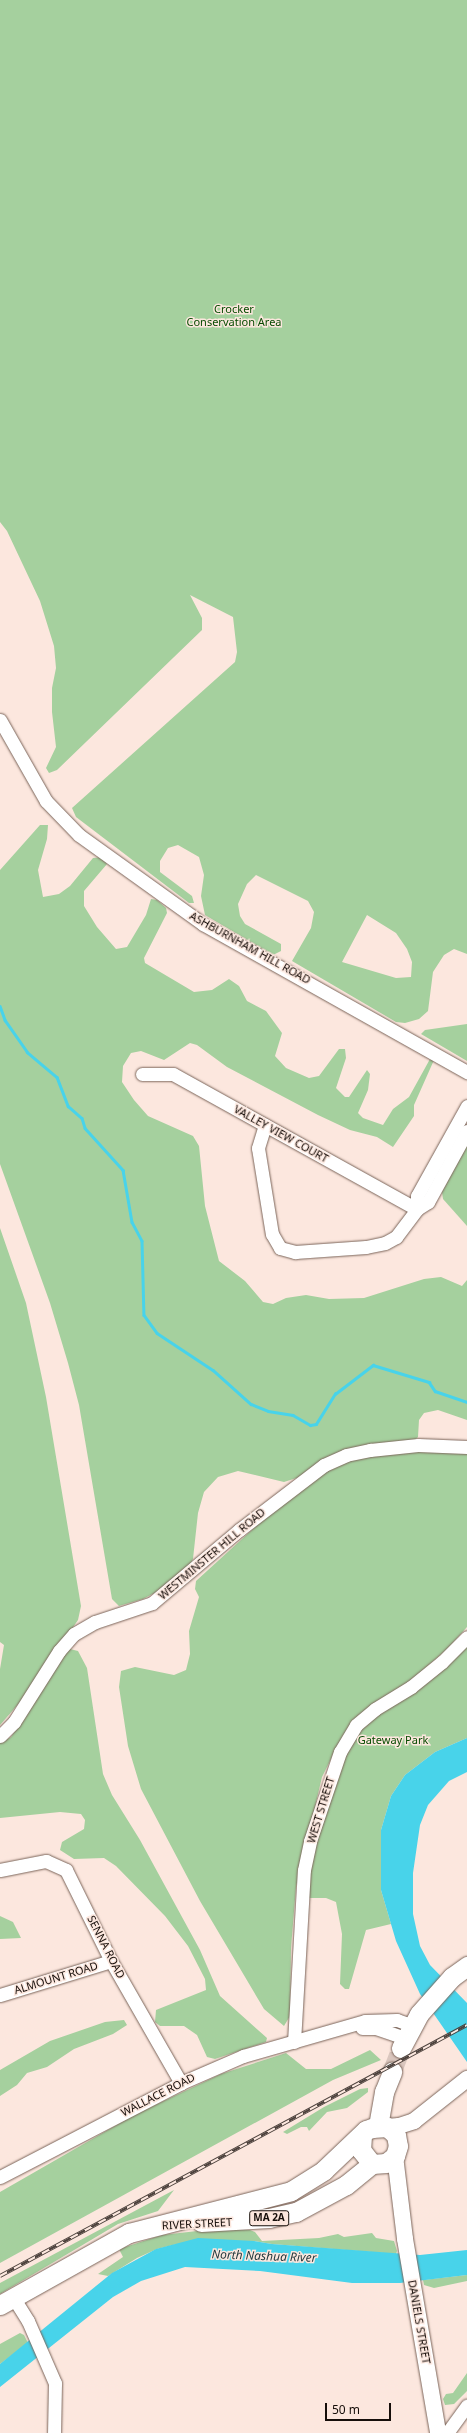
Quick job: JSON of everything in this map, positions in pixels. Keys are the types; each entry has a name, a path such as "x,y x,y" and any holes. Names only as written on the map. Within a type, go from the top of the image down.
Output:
{"highway":[{"path":"406,2037 424,2008 460,1971"},
{"path":"362,2135 361,2150 387,2146 384,2092 392,2072"},
{"name":"MA 2A","path":"362,2135 387,2146"},
{"name":"RIVER STREET","path":"6,2301 117,2239 150,2227 284,2194 324,2170 362,2135"},
{"name":"RIVER STREET","path":"150,2227 269,2218 296,2212 346,2185 387,2146"}],"main road":[{"name":"MA 2A","path":"387,2146 467,2079"},
{"name":"MA 2A","path":"387,2146 408,2124 424,2114"},
{"name":"DANIELS STREET","path":"387,2146 401,2211 412,2286 438,2433"}],"street":[{"name":"ASHBURNHAM HILL ROAD","path":"0,720 46,801 79,835 203,924 467,1072"},
{"name":"VALLEY VIEW COURT","path":"142,1074 173,1074 417,1209"},
{"path":"417,1209 417,1196 467,1106"},
{"path":"265,1126 259,1141 271,1229 280,1248 295,1252 380,1245 400,1234 417,1209 428,1202 467,1131"},
{"name":"WESTMINSTER HILL ROAD","path":"0,1736 14,1722 59,1651 74,1634 95,1622 138,1609 160,1598 239,1530 324,1465 346,1455 370,1450 418,1445 467,1447"},
{"name":"WEST STREET","path":"294,2042 304,1870 310,1841 340,1752 356,1725 374,1709 411,1687 442,1662 467,1637"},
{"name":"SENNA ROAD","path":"0,1870 46,1861 66,1870 111,1960 181,2083"},
{"name":"ALMOUNT ROAD","path":"0,1995 111,1960"},
{"name":"WALLACE ROAD","path":"0,2177 181,2083 243,2056 325,2034 376,2028 406,2037"},
{"path":"6,2301 28,2321 46,2361 56,2391 54,2433"},
{"path":"447,2433 467,2405"}],"green space":[{"name":"Crocker Conservation Area","path":"0,0 467,0 467,954 454,949 444,955 433,972 428,1011 419,1019 405,1023 396,1022 292,961 311,928 314,912 308,901 256,875 247,884 238,904 240,916 245,924 281,944 281,951 273,955 205,915 201,896 204,875 199,857 178,845 168,848 160,861 160,872 192,896 194,903 189,903 76,817 72,808 235,662 237,652 233,617 190,595 202,618 202,630 57,770 49,773 46,768 56,747 52,712 52,688 56,668 54,646 40,601 7,531 0,522","holes":["367,915 396,933 407,949 412,962 411,977 396,978 342,962"]},
{"path":"40,825 48,825 47,839 38,870 43,897 59,894 70,886 93,858 103,857 107,864 84,891 84,906 97,927 116,949 127,947 146,915 151,899 157,900 166,908 167,913 144,958 145,963 194,992 212,990 229,979 239,986 247,1001 266,1011 282,1033 275,1056 286,1068 309,1078 319,1076 339,1049 345,1049 346,1058 336,1088 345,1097 349,1097 367,1070 370,1074 368,1090 358,1113 363,1118 383,1125 393,1109 409,1097 430,1059 434,1060 414,1105 414,1116 393,1147 377,1137 350,1130 318,1115 227,1067 197,1045 190,1043 164,1060 141,1051 131,1053 123,1066 122,1082 134,1100 148,1116 193,1136 199,1146 205,1206 219,1261 245,1281 263,1302 273,1304 286,1298 306,1295 329,1299 364,1298 424,1279 441,1277 462,1286 467,1280 467,1420 438,1410 424,1413 419,1420 418,1437 415,1440 284,1482 238,1471 218,1477 204,1492 198,1513 193,1559 189,1567 164,1588 143,1599 119,1606 112,1599 79,1405 68,1363 50,1303 0,1164 0,870"},
{"path":"467,1024 467,1061 421,1034 425,1030"},
{"path":"467,1145 467,1226 443,1199 442,1192"},
{"path":"0,1228 26,1303 46,1397 81,1606 78,1620 27,1694 0,1725 0,1669 4,1645 0,1642"},
{"path":"387,1451 455,1451 467,1454 467,1627 448,1648 338,1745 322,1777 296,1887 291,1948 290,2016 284,2026 264,2009 200,1901 141,1789 128,1746 119,1687 121,1671 135,1667 174,1675 186,1670 190,1654 189,1631 199,1597 195,1589 196,1581 298,1488 345,1460"},
{"name":"Gateway Park","path":"467,1637 467,1738 435,1752 405,1775 391,1796 381,1830 381,1890 391,1924 366,1930 349,1989 345,1989 340,1984 342,1934 336,1902 326,1898 308,1898 310,1841 356,1725"},
{"path":"70,1649 78,1651 87,1668 103,1774 112,1795 140,1840 200,1950 220,1996 267,2038 266,2042 215,2059 207,2057 197,2035 184,2026 160,2026 155,2022 156,2010 206,1990 205,1979 188,1946 165,1916 116,1866 104,1858 74,1859 60,1850 62,1842 84,1829 85,1820 81,1814 60,1812 0,1818 0,1743 11,1737 66,1652"},
{"path":"0,1916 13,1922 21,1938 0,1939"},
{"path":"124,2020 127,2025 113,2034 74,2049 47,2067 27,2073 17,2085 0,2096 0,2070 50,2041 105,2022"},
{"path":"370,2050 381,2060 333,2080 0,2263 0,2192 134,2115 221,2074 286,2053 306,2069 331,2069"},
{"path":"368,2088 368,2092 347,2108 327,2112 309,2131 307,2127 301,2127 287,2134 283,2132 324,2107 360,2089"},
{"path":"174,2190 158,2211 118,2224 0,2294 0,2283"},
{"path":"215,2229 250,2230 255,2232 262,2241 319,2238 338,2234 344,2237 372,2233 376,2238 394,2241 397,2251 396,2254 272,2244 254,2241 177,2244 157,2249 137,2258 108,2276 98,2274 123,2257 119,2249 162,2235"},
{"path":"467,2275 467,2281 434,2288 424,2285 423,2280"},
{"path":"20,2333 24,2335 28,2343 0,2364 0,2344"},
{"path":"467,2373 467,2391 454,2404 445,2405 443,2399 446,2394 453,2393"}],"water":[{"path":"467,1738 467,1772 449,1781 428,1805 420,1825 413,1873 413,1914 420,1946 430,1965 467,2003 467,2062 420,1994 396,1941 381,1890 381,1830 391,1796 405,1775 435,1752"},
{"name":"North Nashua River","path":"198,2238 254,2241 272,2244 420,2255 467,2250 467,2275 400,2283 352,2283 260,2271 185,2267 141,2281 113,2297 0,2387 0,2364 112,2273 156,2249"}],"waterway":[{"path":"0,1006 5,1020 27,1052 57,1077 68,1106 82,1118 85,1128 123,1170 132,1222 142,1241 144,1315 157,1333 213,1370 251,1404 268,1411 293,1415 310,1425 316,1424 335,1394 373,1365 429,1382 435,1391 467,1402"}],"tunnel":[{"path":"392,2072 401,2048"}],"railway":[{"path":"0,2276 467,2025"}]}
